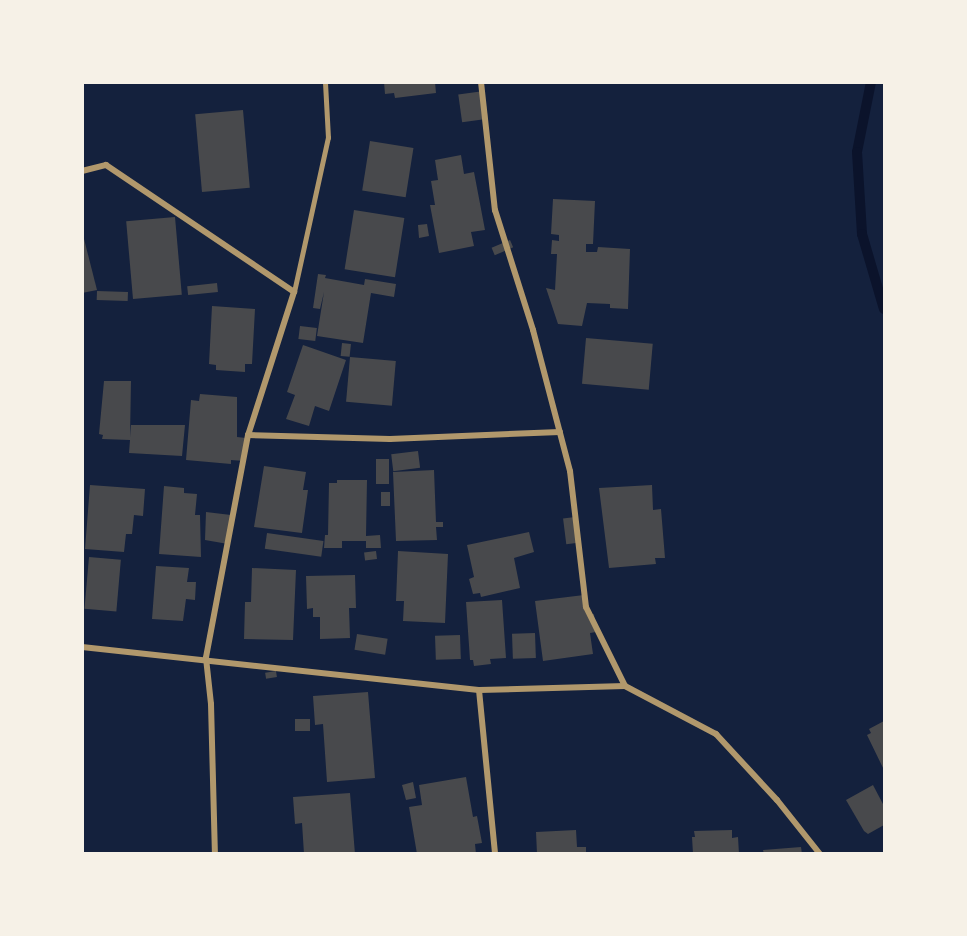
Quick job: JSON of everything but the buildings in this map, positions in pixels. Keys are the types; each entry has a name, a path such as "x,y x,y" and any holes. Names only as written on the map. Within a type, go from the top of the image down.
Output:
{"street":[{"path":"481,82 495,210 533,330 570,471 586,607 625,686"},
{"path":"82,171 106,165 294,292 248,435 206,658 211,704 215,854"},
{"path":"248,435 390,439 560,432"},
{"path":"82,647 206,658 479,690 625,686 716,734 777,800 820,854"},
{"path":"479,690 495,854"}],"lane":[{"path":"294,292 328,138 325,82"}],"waterway":[{"path":"871,82 857,152 862,234 884,309"}]}
